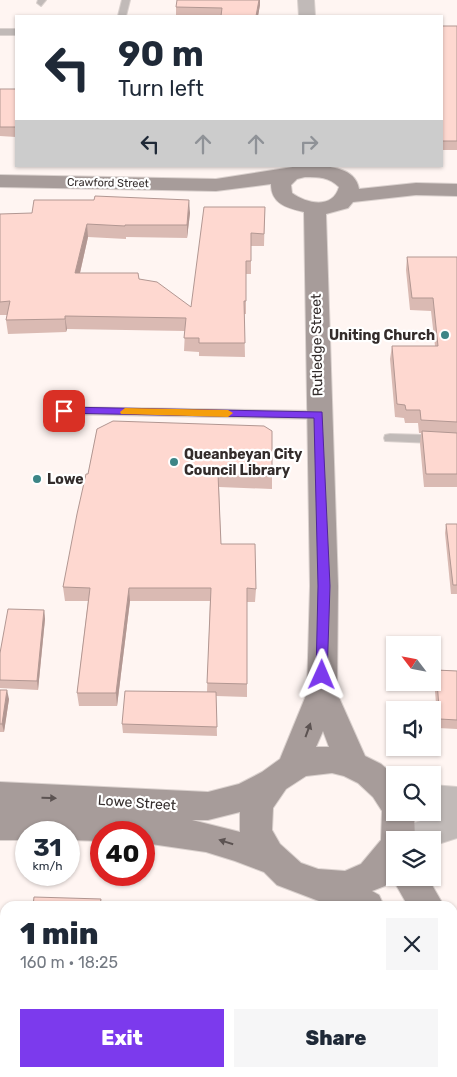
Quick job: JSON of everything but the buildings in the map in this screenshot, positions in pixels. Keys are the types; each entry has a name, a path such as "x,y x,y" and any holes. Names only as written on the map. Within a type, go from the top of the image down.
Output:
{"street":[{"path":"306,0 307,15"},
{"path":"343,188 337,204 315,208 299,206 287,200 280,190 284,179 290,175 312,168 328,172 343,188 457,190"},
{"name":"Crawford Street","path":"0,181 216,185 290,175"},
{"name":"Crawford Street","path":"216,185 287,200"},
{"name":"Rutledge Street","path":"315,208 324,586 322,693 352,765"},
{"name":"Rutledge Street","path":"271,860 261,843 256,825 260,798 282,775 322,693"},
{"name":"Lowe Street","path":"0,796 175,806 208,806 246,796 282,775 322,760 352,765 374,776 386,788"},
{"path":"441,800 457,802"},
{"path":"435,831 457,824"},
{"name":"Lowe Street","path":"0,825 174,831 232,844 271,860"},
{"path":"271,860 295,878 325,886 357,901"},
{"path":"325,886 348,885 368,877 386,863"},
{"path":"414,886 424,901"}],"lane":[{"path":"122,15 126,0"},
{"path":"0,32 15,32"},
{"path":"64,411 319,415"},
{"path":"390,438 457,440"}],"slow traffic":[{"path":"125,412 228,413"}],"place":[{"name":"Uniting Church","path":"445,335"},
{"name":"Queanbeyan City Council Library","path":"174,462"},
{"name":"Lowe","path":"37,479"}],"route":[{"path":"64,411 319,415 324,586 322,675"}]}
